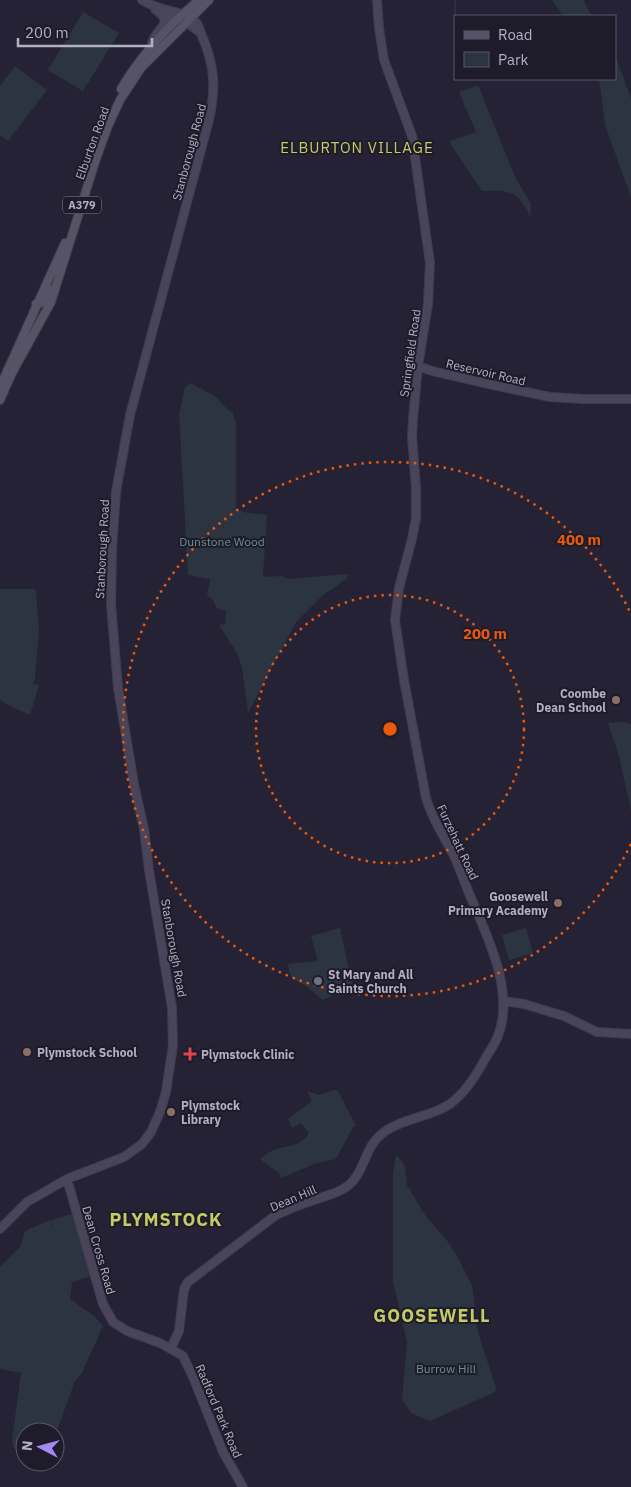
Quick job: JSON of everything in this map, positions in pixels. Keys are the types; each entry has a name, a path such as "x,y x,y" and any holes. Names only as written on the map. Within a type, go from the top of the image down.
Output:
{"main road":[{"name":"Elburton Road","path":"0,400 12,373 51,302 99,151 120,100 141,68 199,0"},
{"name":"Elburton Road","path":"0,387 36,304 64,246 104,125 126,80 152,47 183,19 209,0"},
{"name":"A379","path":"36,304 44,302 58,280"},
{"name":"A379","path":"26,328 34,312 38,311 44,314"}],"street":[{"path":"142,0 183,19"},
{"name":"Springfield Road","path":"377,0 384,60 412,136 430,263 428,304 418,366 413,419 414,462"},
{"path":"152,47 154,38 165,22 163,16 154,7"},
{"path":"163,16 183,19"},
{"name":"Stanborough Road","path":"0,1229 27,1202 67,1179 124,1158 142,1144 148,1138 160,1112 169,1074 173,1038 172,1008 144,829 134,784 118,688 112,624 111,569 116,492 130,415 214,99 213,68 210,53 201,33 183,19"},
{"name":"Reservoir Road","path":"418,366 488,384 550,397 631,399"},
{"name":"Furzehatt Road","path":"402,1122 440,1110 467,1089 498,1036 503,1001 495,958 489,938 458,865 432,815 426,798 404,680 395,620 399,588 416,518 414,462"},
{"path":"503,1001 524,1004 564,1016 597,1032 631,1034"},
{"name":"Dean Hill","path":"171,1348 179,1332 184,1289 188,1282 240,1241 276,1216 291,1208 333,1194 351,1184 357,1176 367,1152 378,1138 390,1128 402,1122"},
{"name":"Dean Cross Road","path":"67,1179 103,1304 113,1322 127,1332 171,1348"},
{"name":"Radford Park Road","path":"171,1348 183,1356 189,1367 217,1439 243,1487"}],"green space":[{"path":"552,0 584,0 591,15 562,15"},
{"path":"83,12 119,33 83,91 48,70"},
{"path":"616,58 631,98 631,197 605,125 598,80 616,80"},
{"path":"15,66 47,90 8,141 0,135 0,86"},
{"path":"478,85 515,177 531,204 530,217 522,201 512,193 482,191 451,145 450,141 476,132 459,92"},
{"name":"Dunstone Wood","path":"190,383 215,396 233,413 236,423 236,508 243,512 267,515 263,577 281,576 289,579 349,574 345,580 323,595 296,622 248,713 242,667 237,653 219,625 225,624 226,611 217,608 213,600 207,596 210,579 188,575 179,415 185,387"},
{"path":"0,589 33,589 36,591 39,630 33,684 39,685 30,715 0,700"},
{"path":"624,722 631,724 631,811 619,756 608,723"},
{"path":"340,928 352,985 323,1000 292,977 288,964 318,961 311,936"},
{"path":"526,928 533,953 509,960 502,935"},
{"path":"334,1090 338,1091 356,1126 353,1127 336,1159 314,1164 281,1178 279,1173 260,1159 267,1153 301,1142 309,1133 301,1123 292,1128 288,1119 312,1101 307,1091 319,1095"},
{"name":"Burrow Hill","path":"396,1155 405,1167 407,1185 425,1215 446,1239 456,1254 472,1285 478,1332 496,1388 495,1392 430,1421 411,1413 402,1400 407,1342 393,1281 393,1173"},
{"path":"72,1214 91,1276 72,1282 70,1299 93,1315 103,1326 82,1373 75,1381 60,1422 15,1422 15,1448 12,1440 21,1373 0,1369 0,1267 20,1247 25,1231 50,1220 55,1233 51,1220"}],"waterway":[{"path":"455,0 455,15"}],"place":[{"name":"Coombe Dean School","path":"616,700"},
{"name":"Goosewell Primary Academy","path":"558,903"},
{"name":"St Mary and All Saints Church","path":"318,981"},
{"name":"Plymstock School","path":"27,1052"},
{"name":"Plymstock Clinic","path":"190,1054"},
{"name":"Plymstock Library","path":"171,1112"}],"district":[{"name":"ELBURTON VILLAGE","path":"357,147"},
{"name":"PLYMSTOCK","path":"166,1219"},
{"name":"GOOSEWELL","path":"432,1315"}]}
